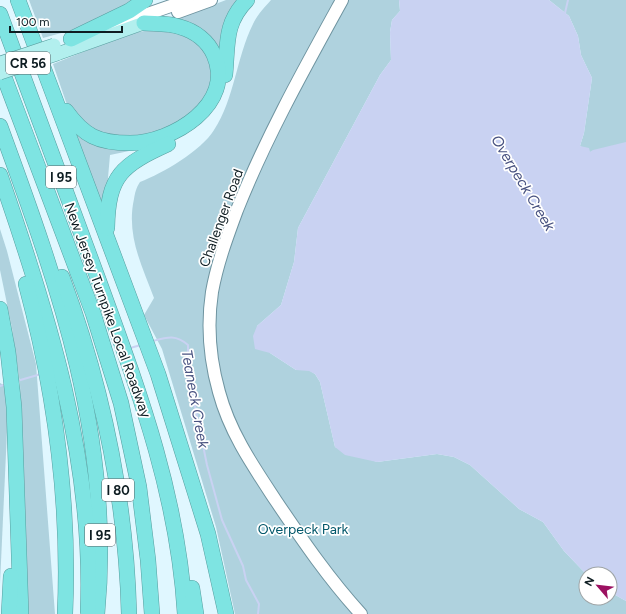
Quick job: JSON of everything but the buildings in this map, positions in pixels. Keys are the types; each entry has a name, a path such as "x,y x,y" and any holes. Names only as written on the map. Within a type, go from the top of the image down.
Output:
{"highway":[{"path":"18,0 150,352 208,534 226,614"},
{"path":"23,0 26,21"},
{"path":"71,39 129,11 145,0"},
{"path":"107,237 110,194 115,182 124,170 139,157 190,132 205,118 216,104 224,83 230,27 236,13 247,0"},
{"name":"New Jersey Turnpike Local Roadway","path":"0,14 121,341 152,432 172,509 182,573 185,614"},
{"path":"54,94 79,128 89,135 105,141 127,143 148,142 164,137 186,126 204,110 214,92 218,75 216,58 206,42 191,31 175,25 144,23"},
{"name":"I 95","path":"0,64 104,347 124,414 137,472 147,548 152,614"},
{"name":"I 95","path":"0,126 55,286 81,353 86,371 98,483 100,535 97,614"},
{"name":"I 95","path":"0,175 37,287 55,380 74,434 84,496 88,553 88,614"},
{"path":"0,309 13,392 21,614"},
{"name":"I 80","path":"86,371 106,428 119,494 126,561 129,614"},
{"path":"55,380 66,541 65,614"},
{"name":"I 80","path":"137,472 135,521 142,614"},
{"path":"189,476 208,565 216,614"},
{"path":"9,614 16,499"},
{"path":"172,509 186,557 196,614"}],"main road":[{"name":"CR 56","path":"0,64 144,23"},
{"name":"CR 56","path":"0,73 55,49 71,39"}],"street":[{"name":"CR 56","path":"71,39 188,0"},
{"name":"CR 56","path":"144,23 211,0"},
{"name":"Challenger Road","path":"342,0 284,104 248,182 222,252 216,273 212,294 210,336 214,372 219,392 226,413 247,457 334,585 361,614"}],"green space":[{"path":"29,0 136,0 76,29 43,38"},
{"path":"226,0 243,0 222,64 177,19"},
{"name":"Overpeck Park","path":"271,0 399,0 400,11 392,20 390,32 391,60 380,75 298,228 294,262 281,305 257,326 270,353 296,370 309,370 315,374 320,382 335,447 377,462 437,454 454,457 470,465 519,509 543,522 564,551 578,566 578,606 618,606 618,596 626,601 626,614 235,614 216,527 162,349 144,315 154,298 136,250 132,225 132,212 135,193 140,182 170,167 191,153 208,138 214,130 227,105 247,37 259,14"},
{"path":"549,0 626,0 626,143 590,152 580,146 584,133 592,78 581,55 578,36 569,16"},
{"path":"155,29 195,39 206,55 212,72 208,93 190,115 163,131 130,137 98,133 78,121 66,102 53,64 128,34"},
{"path":"73,128 153,146 110,155 105,212"},
{"path":"0,229 36,364 55,614 27,614 20,384 12,328 0,270"},
{"path":"0,383 9,388 0,584"}],"water":[{"name":"Overpeck Creek","path":"399,0 549,0 569,16 578,36 581,55 592,78 584,133 580,146 589,148 590,152 626,142 626,601 618,596 618,566 578,566 564,551 543,522 519,509 470,465 454,457 437,454 377,462 345,455 335,447 320,382 315,374 309,371 296,370 270,353 255,349 253,336 257,326 281,305 294,262 298,228 380,75 391,60 390,32 392,20 400,11"}],"waterway":[{"path":"565,13 568,0"},
{"name":"Teaneck Creek","path":"153,341 171,337 179,339 188,345 188,372 207,465 222,520 243,566 246,580 259,604 258,614"},
{"name":"Teaneck Creek","path":"130,348 141,345"},
{"name":"Teaneck Creek","path":"17,381 41,374"},
{"name":"Teaneck Creek","path":"0,386 7,384"}]}
